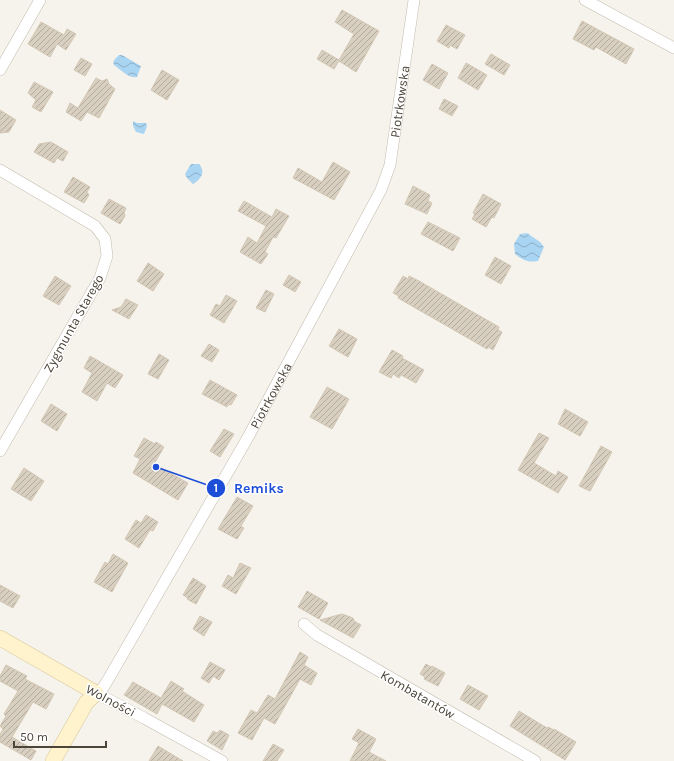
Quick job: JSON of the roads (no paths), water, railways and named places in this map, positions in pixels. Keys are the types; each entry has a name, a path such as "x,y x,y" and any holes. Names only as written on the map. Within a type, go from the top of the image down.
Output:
{"street":[{"path":"0,70 40,0"},
{"name":"Piotrkowska","path":"53,761 86,703 103,688 227,474 381,190 390,165 414,0"},
{"path":"585,0 674,48"},
{"name":"Zygmunta Starego","path":"0,170 95,226 105,239 107,256 100,278 0,451"},
{"name":"Kombatantów","path":"304,624 317,635 535,761"},
{"name":"Wolności","path":"0,638 215,759"}],"water":[{"path":"119,55 122,55 141,66 137,77 131,77 114,65 114,61"},
{"path":"133,121 137,123 146,123 147,126 144,134 136,132 133,126"},
{"path":"191,164 199,164 202,170 202,175 193,184 185,174"},
{"path":"527,233 540,242 544,247 538,261 531,262 515,254 514,244 520,234"}],"place":[{"name":"Remiks","path":"156,467"}]}
